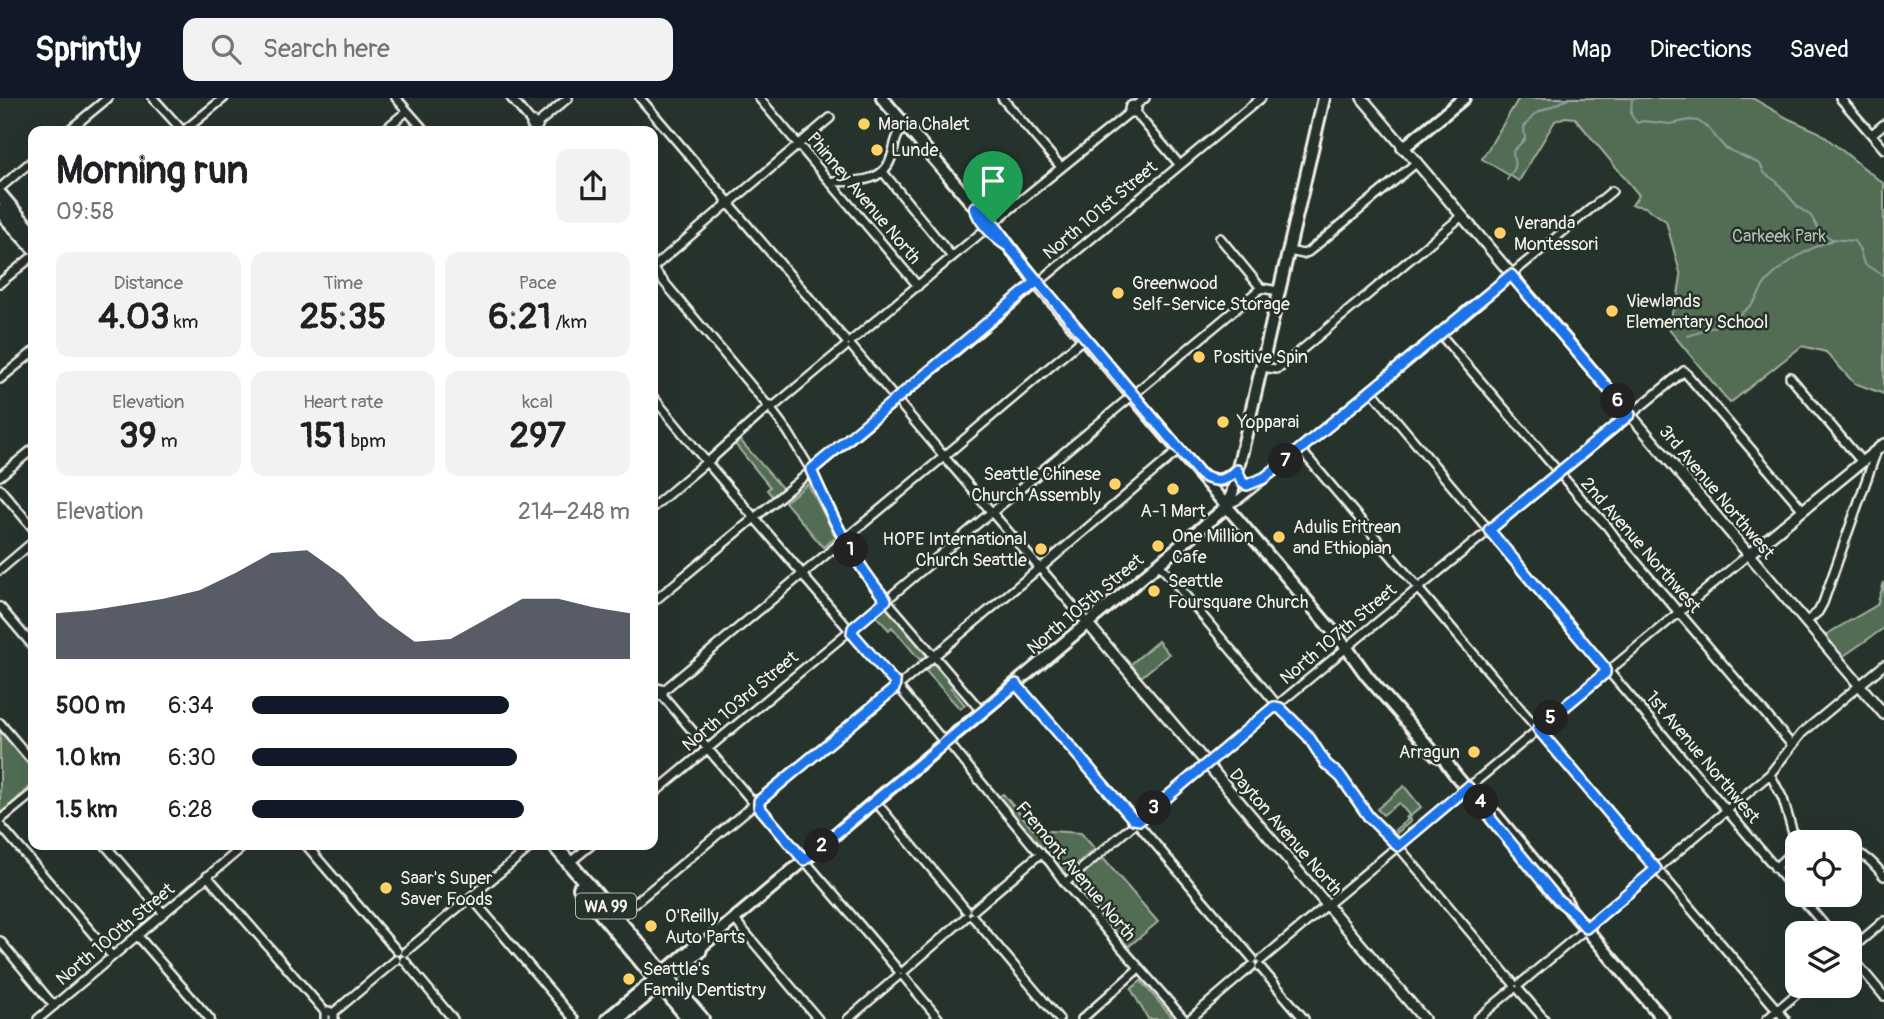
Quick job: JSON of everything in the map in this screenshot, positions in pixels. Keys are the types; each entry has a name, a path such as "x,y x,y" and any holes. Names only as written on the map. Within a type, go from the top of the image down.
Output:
{"highway":[{"path":"0,195 28,228"},
{"path":"0,211 5,210 16,222 24,223"},
{"path":"0,211 28,242"},
{"name":"WA 99","path":"547,850 662,979 702,1019"},
{"name":"WA 99","path":"558,850 617,918 690,1019"}],"main road":[{"path":"882,98 975,207 981,209 990,225 1006,239 1008,246 1036,282 1358,661 1367,676 1436,755 1443,758 1489,812 1496,816 1662,1019"},
{"path":"1226,506 1232,494 1324,98"},
{"path":"1403,148 1464,98"},
{"path":"1201,475 1218,482 1237,470"},
{"name":"North 105th Street","path":"662,979 694,947 702,946 1226,506"},
{"path":"607,1019 662,979"},
{"path":"619,1019 662,979"}],"street":[{"path":"74,126 108,98"},
{"path":"153,98 179,126"},
{"path":"188,126 224,98"},
{"path":"396,98 420,126"},
{"path":"511,98 532,126"},
{"path":"536,126 568,98"},
{"name":"Dayton Avenue North","path":"640,98 1424,1019"},
{"name":"Phinney Avenue North","path":"759,98 918,286"},
{"path":"1002,98 1061,167"},
{"path":"1124,98 1179,164"},
{"path":"658,503 1145,98"},
{"name":"North 101st Street","path":"658,598 1261,98"},
{"name":"3rd Avenue Northwest","path":"1362,98 1884,714"},
{"path":"1840,98 1884,149"},
{"path":"389,126 407,111"},
{"path":"658,265 831,118"},
{"path":"1872,134 1884,124"},
{"path":"831,182 866,180 883,172 891,159 895,136 906,126"},
{"path":"1289,251 1303,254 1308,252 1416,163"},
{"path":"0,188 28,164"},
{"path":"883,172 952,257"},
{"name":"North 105th Street","path":"1226,506 1300,449 1612,191"},
{"path":"1261,368 1281,367 1462,216"},
{"path":"1220,237 1261,288 1279,291"},
{"path":"0,283 28,260"},
{"path":"658,273 788,432 811,470 844,539 866,574 982,712"},
{"name":"North 103rd Street","path":"658,790 1261,288"},
{"name":"2nd Avenue Northwest","path":"1440,334 1791,744"},
{"path":"658,691 1084,338"},
{"path":"0,379 28,356"},
{"name":"North 107th Street","path":"1065,883 1418,588 1685,371 1803,510"},
{"path":"1790,377 1862,462"},
{"name":"1st Avenue Northwest","path":"1371,390 1785,879"},
{"name":"Fremont Avenue North","path":"658,403 1183,1019"},
{"path":"1183,1019 1190,1019 1881,447"},
{"path":"1806,622 1818,612 1823,603 1881,447"},
{"path":"1300,449 1785,1019"},
{"path":"617,918 1179,450"},
{"path":"0,476 28,453"},
{"path":"1237,470 1242,482 1247,485 1264,478"},
{"path":"0,489 28,522"},
{"path":"0,570 28,546"},
{"path":"1159,565 1277,705 1308,736 1326,764 1341,777 1369,817 1398,846 1544,1019"},
{"path":"0,607 28,640"},
{"path":"1477,1019 1770,774 1791,744 1884,665"},
{"path":"1016,684 1304,1019"},
{"path":"658,693 939,1019"},
{"path":"0,723 28,756"},
{"path":"1770,774 1783,799 1792,830"},
{"path":"28,798 0,823 112,956"},
{"path":"875,801 1059,1019"},
{"path":"109,850 163,913"},
{"name":"North 100th Street","path":"44,1017 239,850"},
{"path":"310,850 453,1019"},
{"path":"207,876 330,1016 527,850"},
{"path":"569,863 585,850"},
{"path":"848,1019 1041,853"},
{"path":"1862,855 1884,876"},
{"path":"1775,868 1785,858"},
{"path":"471,897 574,1019"},
{"name":"1st Avenue Northwest","path":"1809,907 1821,921"},
{"path":"734,919 818,1019"},
{"path":"1862,941 1884,921"},
{"path":"137,935 210,1019"},
{"path":"0,941 54,1006"},
{"path":"1862,967 1882,991"},
{"path":"1082,1019 1139,968"},
{"path":"1767,1019 1792,998"}],"green space":[{"name":"Carkeek Park","path":"1519,98 1752,98 1819,132 1884,184 1884,394 1854,383 1826,352 1802,346 1730,403 1667,327 1678,295 1681,276 1666,221 1645,207 1632,205 1639,195 1575,118 1565,117 1555,121 1519,181 1482,159"},
{"path":"740,440 783,489 773,497 767,490 770,487 735,444"},
{"path":"808,484 836,537 823,547 785,502"},
{"path":"1884,582 1884,628 1838,660 1820,638 1877,605"},
{"path":"887,607 929,654 920,660 892,627 889,630 876,616"},
{"path":"1158,641 1169,654 1141,677 1131,664"},
{"path":"934,662 955,685 951,688 965,705 960,709 924,669"},
{"path":"0,729 28,757 28,788 0,815"},
{"path":"1404,786 1421,807 1408,818 1411,821 1397,833 1395,830 1409,815 1399,803 1383,815 1377,809"},
{"path":"1003,794 1034,830 1081,833 1095,849 1064,874 998,797"},
{"path":"1102,857 1158,922 1128,947 1071,883"},
{"path":"1141,981 1172,1019 1148,1019 1131,989"}],"waterway":[{"path":"1507,180 1515,168 1513,151 1525,139 1524,127 1535,114 1570,98"},
{"path":"1632,98 1631,115 1637,123 1698,121 1708,128 1725,148 1760,164 1765,174 1776,181 1798,207 1811,216 1820,232 1832,239 1854,241 1864,264 1884,276"},
{"path":"1688,336 1722,324 1746,310 1767,281 1781,268 1832,240"}],"place":[{"name":"Maria Chalet","path":"864,124"},
{"name":"Lunde","path":"877,150"},
{"name":"Veranda Montessori","path":"1500,233"},
{"name":"Greenwood Self-Service Storage","path":"1118,293"},
{"name":"Viewlands Elementary School","path":"1612,311"},
{"name":"Positive Spin","path":"1199,357"},
{"name":"Yopparai","path":"1223,422"},
{"name":"Seattle Chinese Church Assembly","path":"1115,484"},
{"name":"A-1 Mart","path":"1173,489"},
{"name":"Adulis Eritrean and Ethiopian","path":"1279,537"},
{"name":"One Million Cafe","path":"1158,546"},
{"name":"HOPE International Church Seattle","path":"1041,549"},
{"name":"Seattle Foursquare Church","path":"1154,591"},
{"name":"Arragun","path":"1474,752"},
{"name":"Saar's Super Saver Foods","path":"386,888"},
{"name":"O'Reilly Auto Parts","path":"651,926"},
{"name":"Seattle's Family Dentistry","path":"629,979"}],"route":[{"path":"993,223 981,209 975,207 977,215 1002,243 1008,246 1036,282 1201,475 1218,482 1237,470 1242,482 1247,485 1264,478 1281,465 1511,275 1630,414 1489,530 1605,668 1605,673 1538,729 1656,869 1586,928 1572,911 1558,900 1468,787 1398,846 1369,817 1341,777 1326,764 1308,736 1280,708 1274,707 1140,820 1133,819 1016,684 804,860 759,807 759,801 894,689 895,683 852,633 853,628 886,600 870,581 844,539 811,470 1036,282 993,223"}]}
